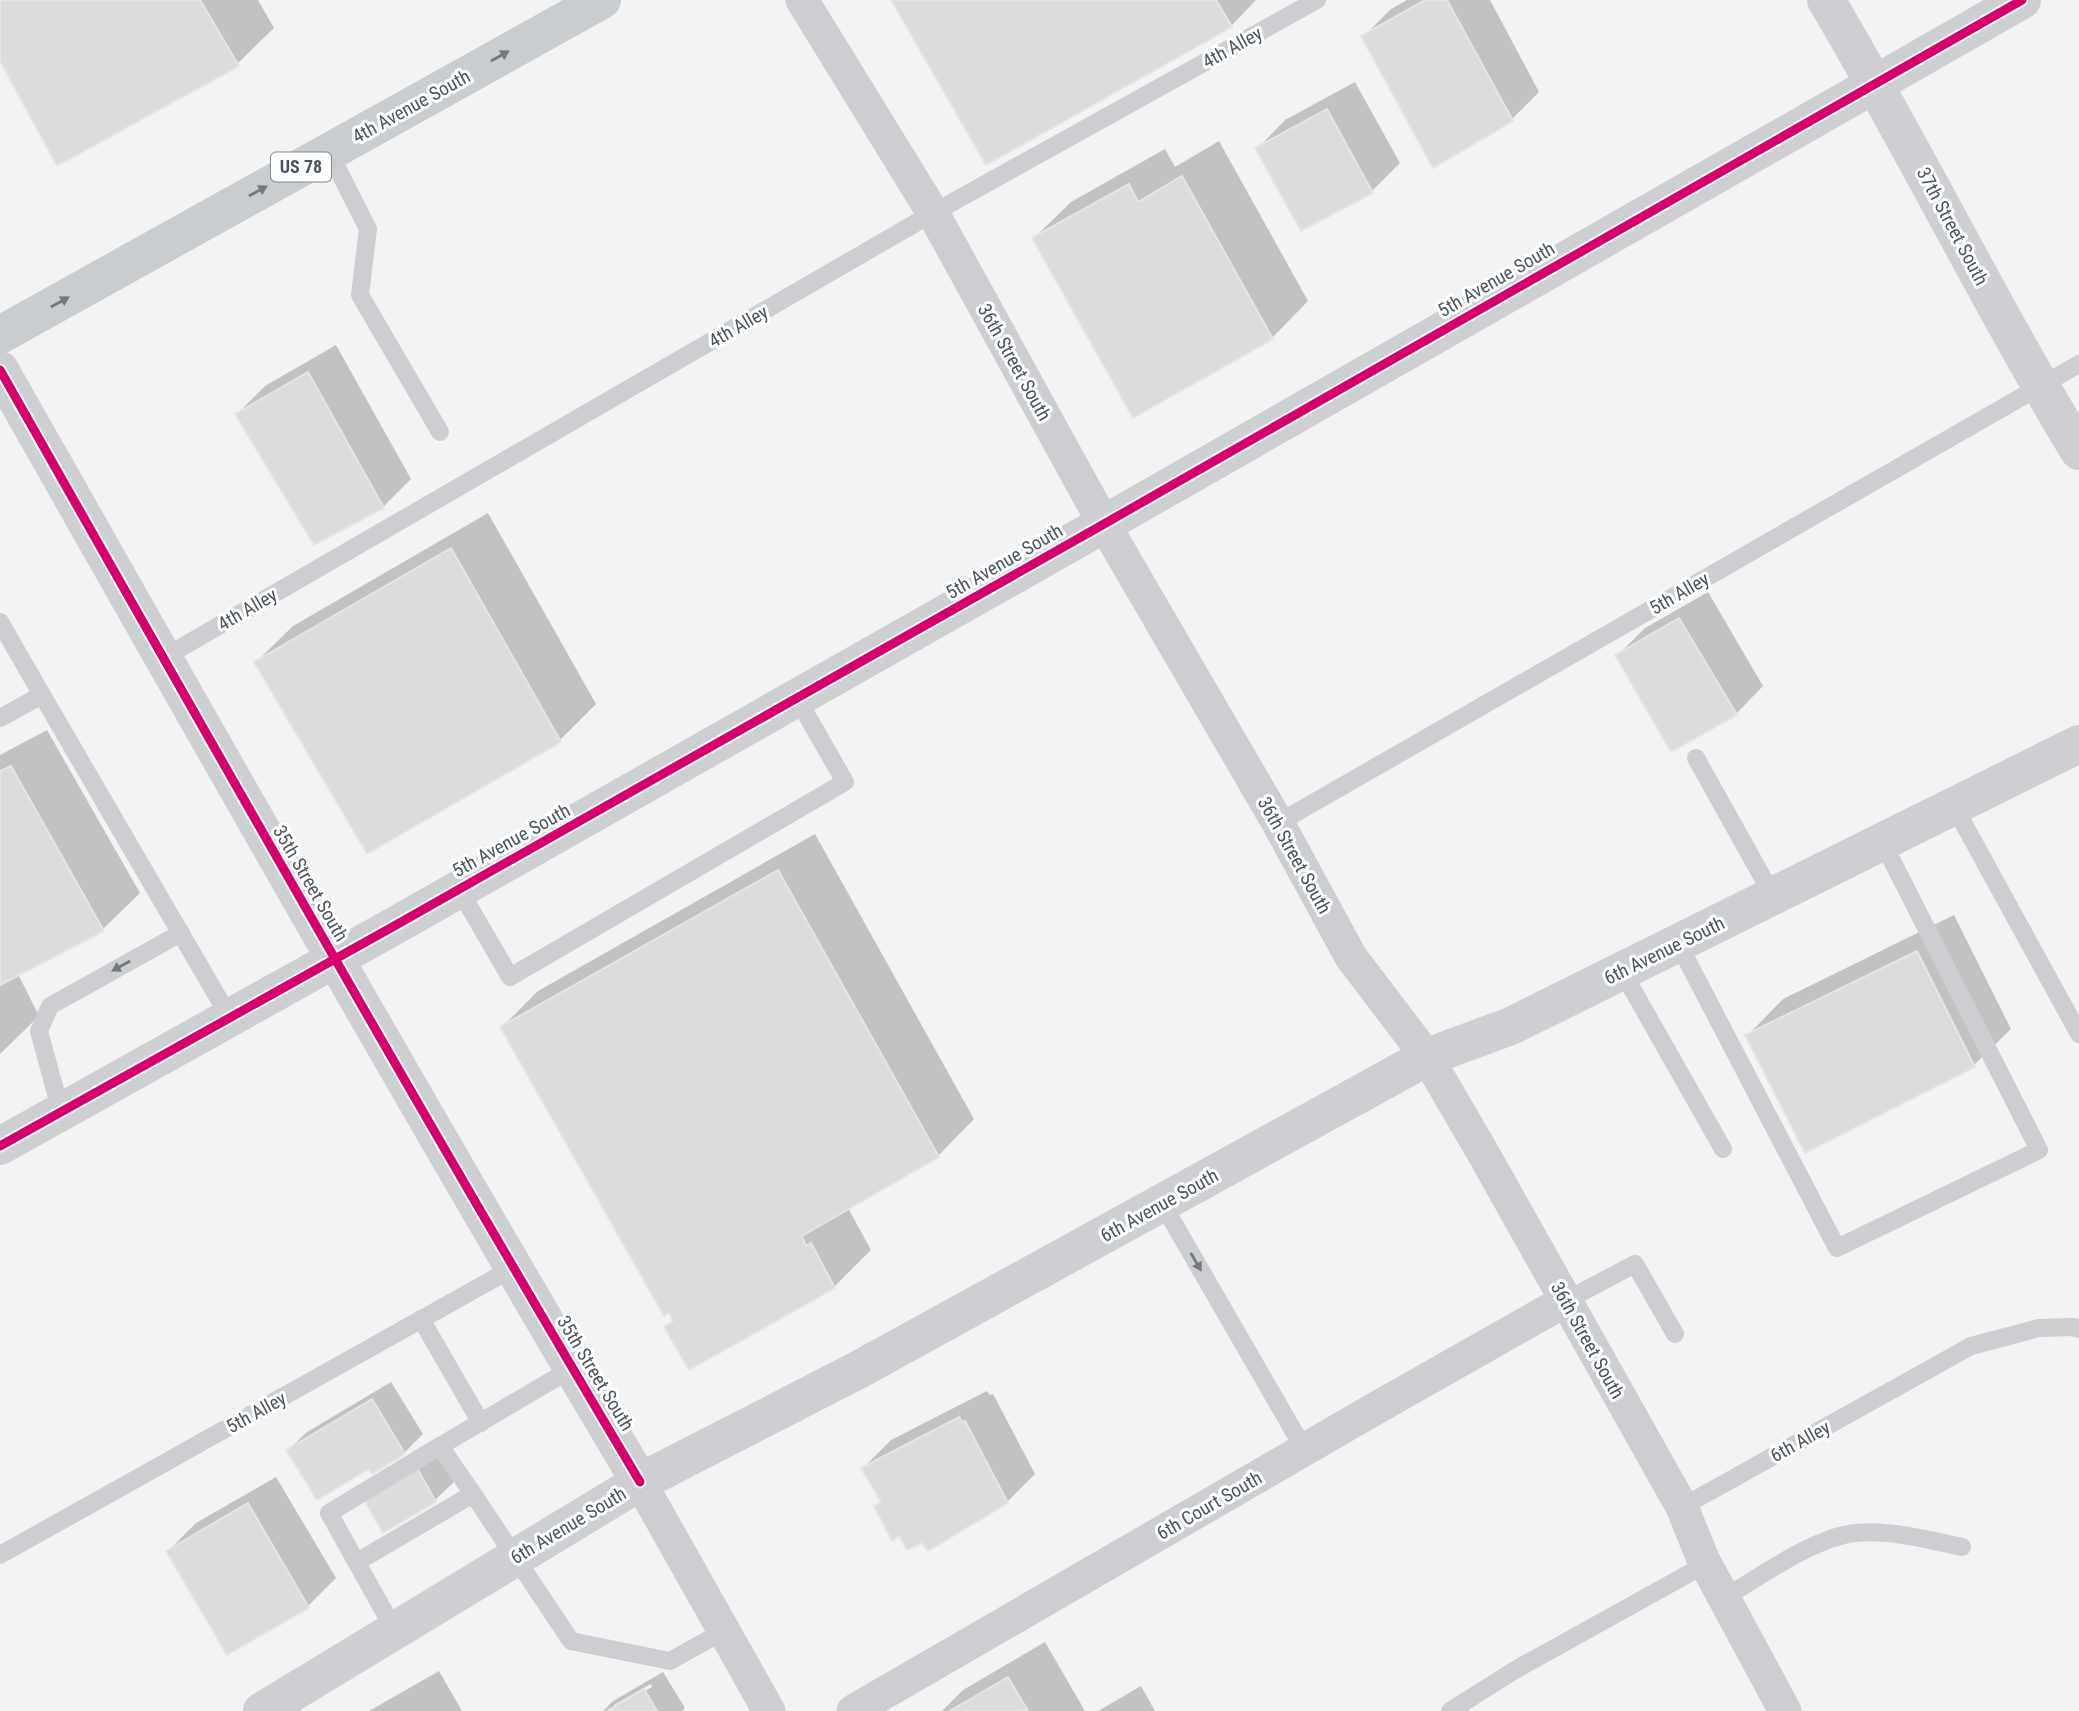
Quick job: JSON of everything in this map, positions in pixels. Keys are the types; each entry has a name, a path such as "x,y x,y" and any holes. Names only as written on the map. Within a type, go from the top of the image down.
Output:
{"main road":[{"name":"4th Avenue South","path":"0,335 601,0"}],"street":[{"name":"36th Street South","path":"802,0 933,213 1104,524 1279,823 1352,957 1427,1057 1530,1234 1682,1507 1706,1564 1785,1711"},
{"name":"37th Street South","path":"1826,0 1875,83 2039,386 2079,452"},
{"name":"5th Avenue South","path":"0,1146 797,698 2022,0"},
{"name":"35th Street South","path":"0,370 334,960 640,1482 769,1711"},
{"name":"6th Avenue South","path":"262,1711 640,1482 858,1370 1427,1057 1511,1027 2079,744"},
{"name":"6th Court South","path":"853,1711 1565,1301"}],"lane":[{"name":"4th Alley","path":"163,658 933,213 1317,0"},
{"path":"329,152 368,229 360,295 440,432"},
{"name":"5th Alley","path":"1279,823 2079,364"},
{"path":"0,622 230,1018"},
{"path":"0,718 42,695"},
{"path":"459,889 510,977 845,782 797,698"},
{"path":"1696,758 1773,897"},
{"path":"1954,806 2079,1034"},
{"path":"1678,943 1837,1248 2039,1150 1882,841"},
{"path":"61,1112 39,1031 50,1006 181,933"},
{"path":"1622,971 1723,1149"},
{"path":"1162,1203 1304,1450"},
{"path":"1565,1301 1635,1265 1675,1334"},
{"name":"5th Alley","path":"0,1555 513,1268"},
{"path":"421,1320 481,1423"},
{"name":"6th Alley","path":"1682,1507 1971,1346 2039,1328 2079,1329"},
{"path":"395,1630 329,1513 573,1368"},
{"path":"440,1446 571,1641 670,1661 724,1630"},
{"path":"357,1562 473,1494"},
{"path":"1724,1598 1830,1538 1843,1535 1907,1535 1962,1547"},
{"path":"1450,1711 1515,1670 1706,1564"}],"building":[{"path":"0,0 200,0 239,66 57,166 0,61"},
{"path":"891,0 1216,0 1232,27 986,165"},
{"path":"1425,0 1447,0 1513,121 1433,168 1361,36"},
{"path":"1327,109 1373,193 1301,231 1255,148"},
{"path":"1182,176 1273,339 1133,418 1032,238 1129,184 1138,202"},
{"path":"308,372 384,508 314,545 235,414"},
{"path":"451,548 561,742 367,854 254,662"},
{"path":"1679,618 1737,715 1671,752 1615,655"},
{"path":"11,766 104,931 0,985 0,771"},
{"path":"778,870 939,1157 802,1236 806,1246 811,1243 835,1288 689,1370 664,1327 673,1321 669,1313 664,1316 500,1027"},
{"path":"1917,951 1975,1067 1805,1153 1745,1035"},
{"path":"372,1399 405,1454 372,1474 369,1469 317,1500 286,1450"},
{"path":"959,1417 962,1422 965,1421 1008,1503 928,1551 922,1543 907,1550 899,1536 892,1541 874,1506 881,1502 861,1468"},
{"path":"417,1468 436,1502 383,1533 363,1498"},
{"path":"248,1503 309,1608 227,1655 166,1551"},
{"path":"1008,1677 1028,1711 950,1711"},
{"path":"644,1689 657,1711 607,1711"}],"cycle path":[{"path":"0,1146 1104,524 2022,0"},
{"path":"0,370 397,1067 640,1482"}]}
